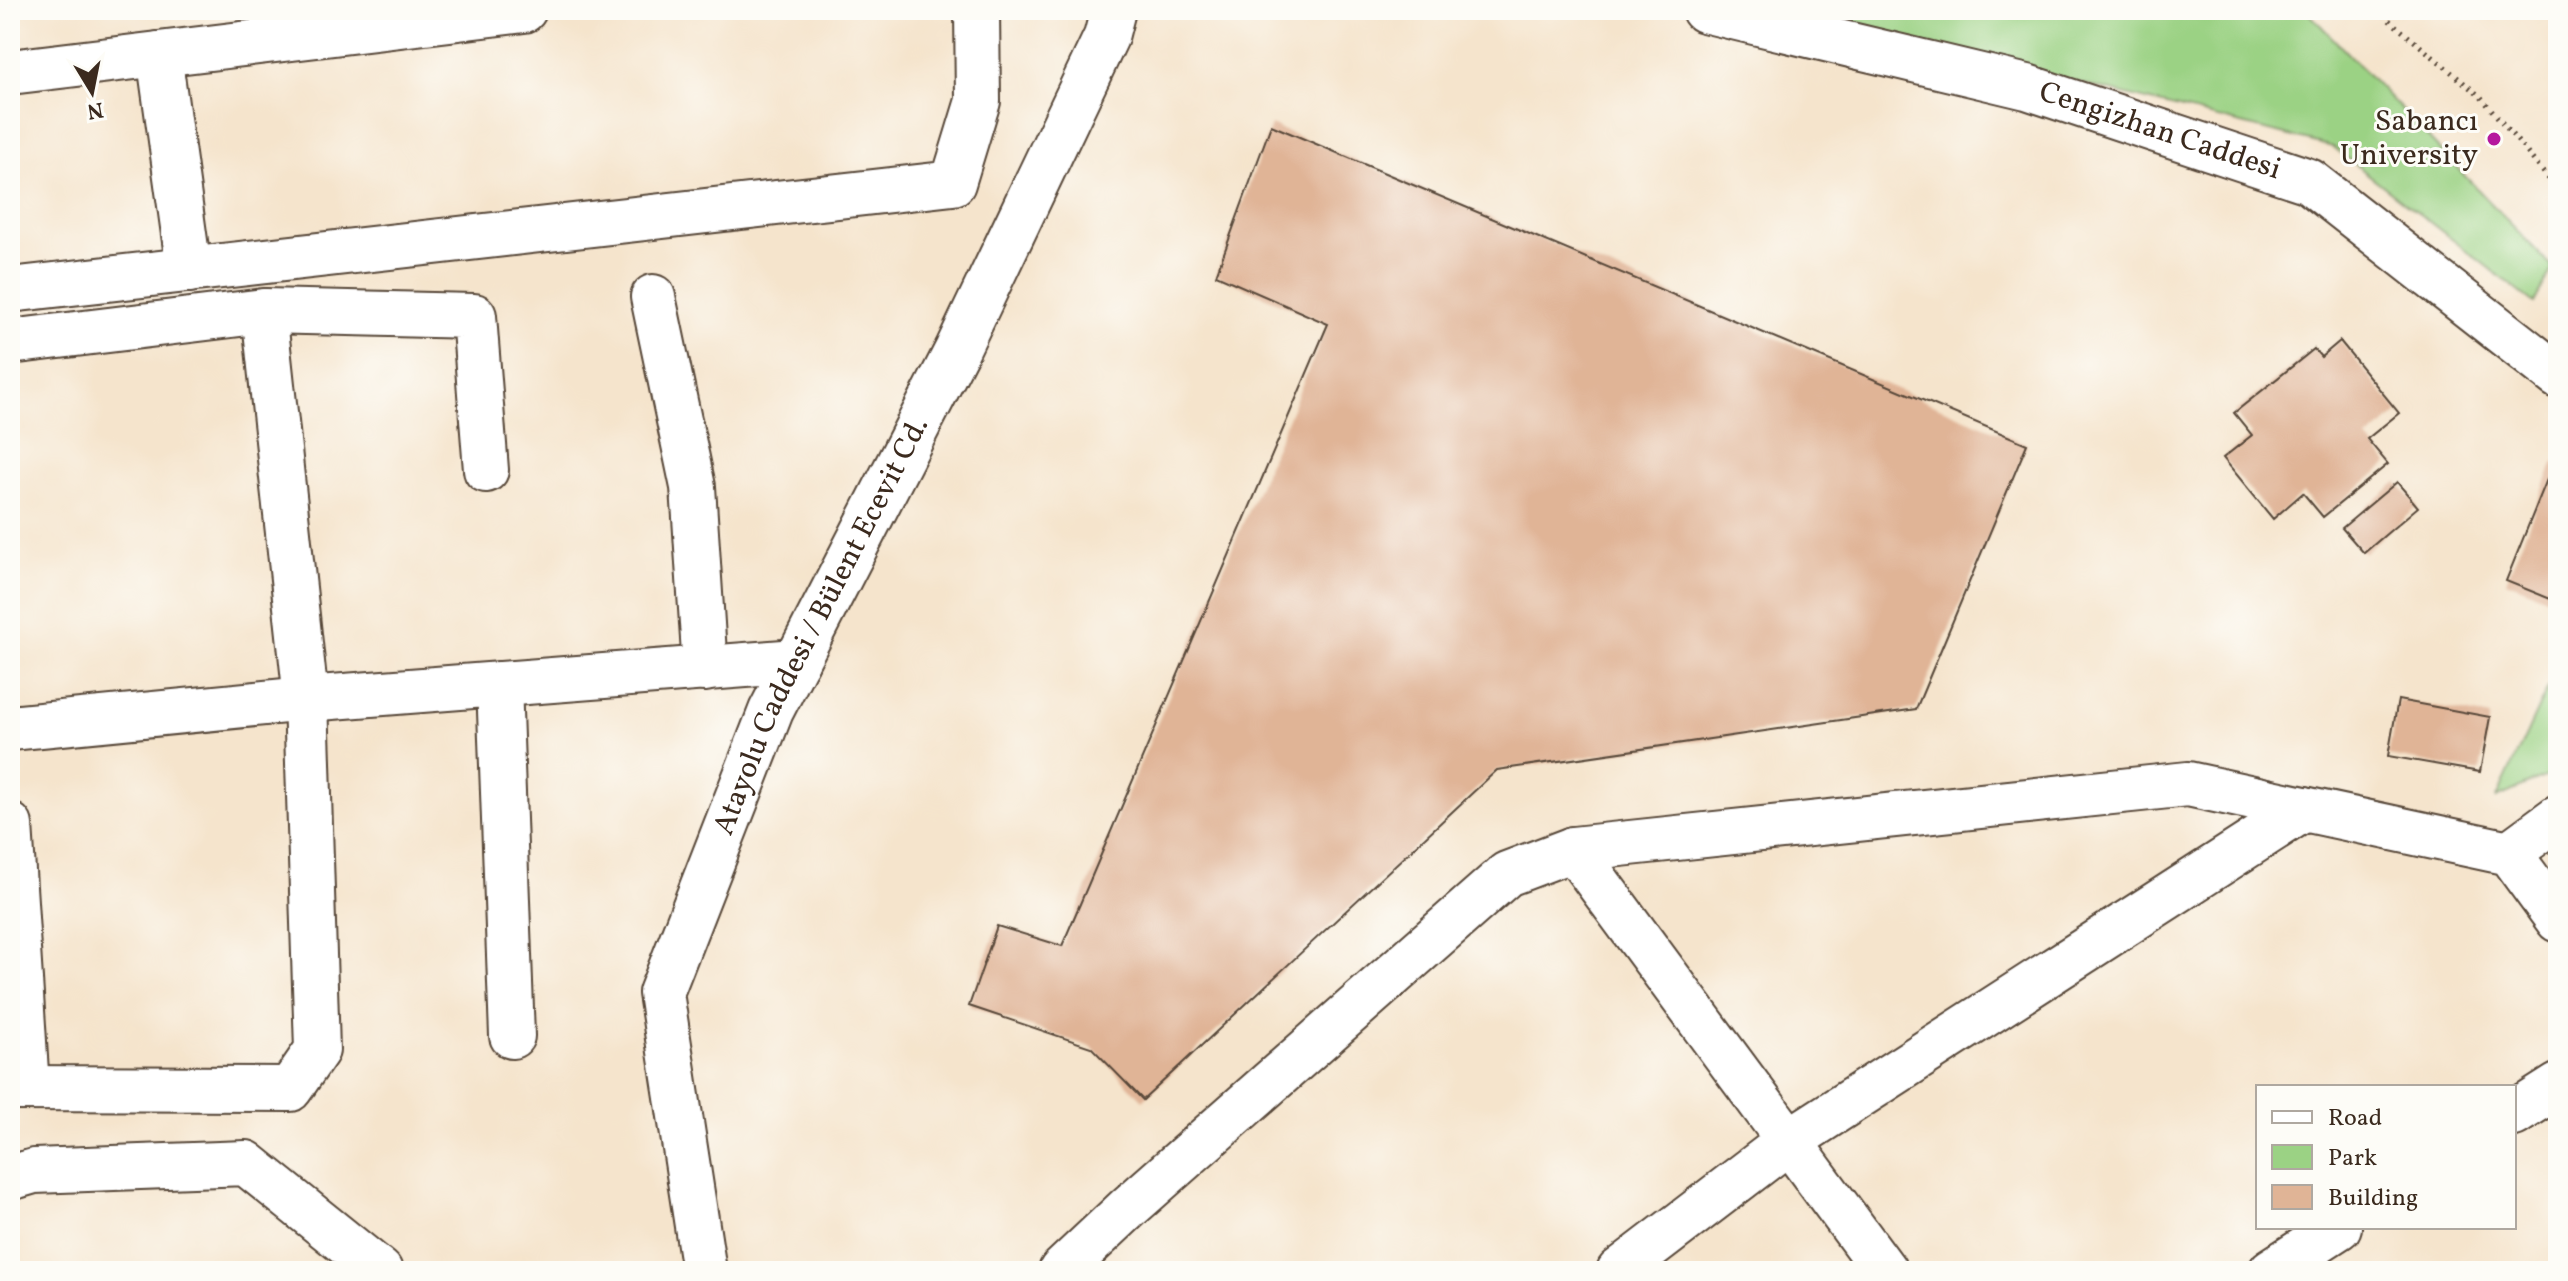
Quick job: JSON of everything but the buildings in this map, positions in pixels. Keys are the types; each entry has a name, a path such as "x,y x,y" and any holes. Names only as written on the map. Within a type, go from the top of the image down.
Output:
{"street":[{"path":"10,72 524,10"},
{"path":"10,290 953,183 978,101 977,10"},
{"name":"Atayolu Caddesi / Bülent Ecevit Cd.","path":"704,1271 661,993 771,711 957,350 1106,37 1113,10"},
{"name":"Cengizhan Caddesi","path":"1704,10 2027,87 2309,181 2558,376"},
{"path":"159,54 189,270"},
{"path":"653,297 693,487 705,669"},
{"path":"10,825 18,1088 290,1089 317,1050 306,699 264,311"},
{"path":"10,342 264,311 474,316 486,470"},
{"path":"10,728 306,699 797,661"},
{"path":"499,684 512,1036"},
{"path":"1061,1271 1129,1207 1507,874 1573,849 2188,784 2509,853 2558,920"},
{"path":"1619,1271 1789,1141 2304,809"},
{"path":"2509,853 2558,817"},
{"path":"1573,849 1885,1271"},
{"path":"2516,1113 2558,1086"},
{"path":"10,1178 34,1171 246,1163 380,1271"},
{"path":"2271,1271 2336,1229"}],"path":[{"path":"2377,10 2481,97 2558,190"}],"green space":[{"path":"1790,10 2306,10 2553,268 2534,303 2333,147"},
{"path":"2558,665 2558,775 2553,773 2497,798"}],"place":[{"name":"Sabancı University","path":"2494,139"}]}
